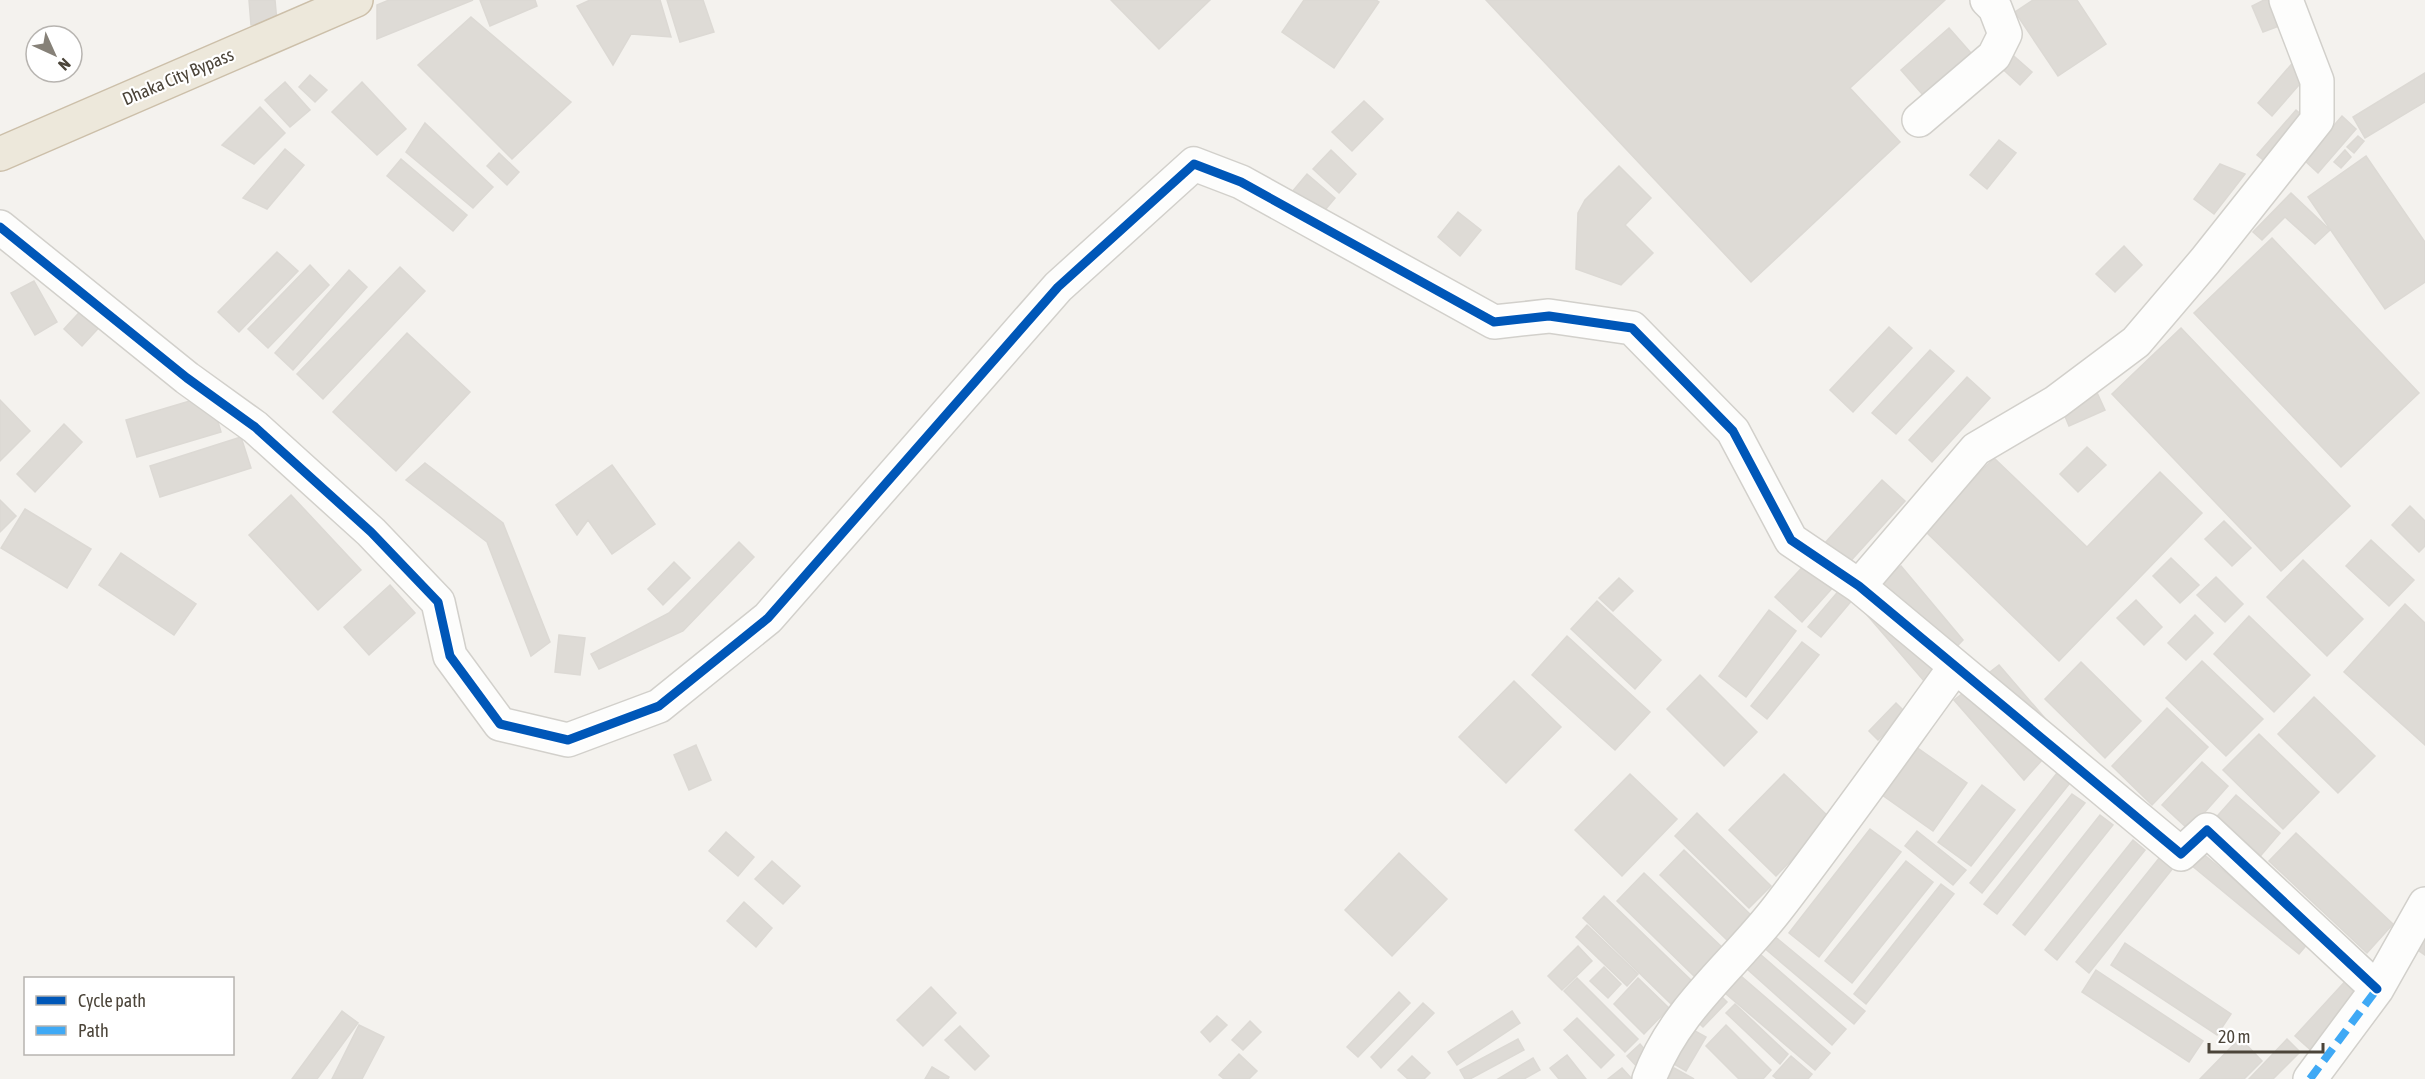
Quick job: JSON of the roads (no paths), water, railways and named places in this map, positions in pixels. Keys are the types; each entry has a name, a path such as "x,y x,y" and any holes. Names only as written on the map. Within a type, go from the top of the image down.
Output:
{"highway":[{"name":"Dhaka City Bypass","path":"0,154 356,0"}],"street":[{"path":"1920,120 1994,56 2006,34 1995,8 1987,0"},
{"path":"1858,586 1976,449 2056,402 2136,342 2205,261 2317,120 2317,81 2286,0"},
{"path":"0,227 178,371 255,427 371,532 438,602 450,656 500,724 568,740 659,706 768,618 1058,287 1194,164 1240,182 1494,322 1549,316 1632,328 1733,431 1791,540 1858,586 2181,854 2207,830 2377,989"},
{"path":"1649,1079 1657,1056 1688,1009 1775,912 1955,667"},
{"path":"2310,1079 2377,989 2425,904"}]}
